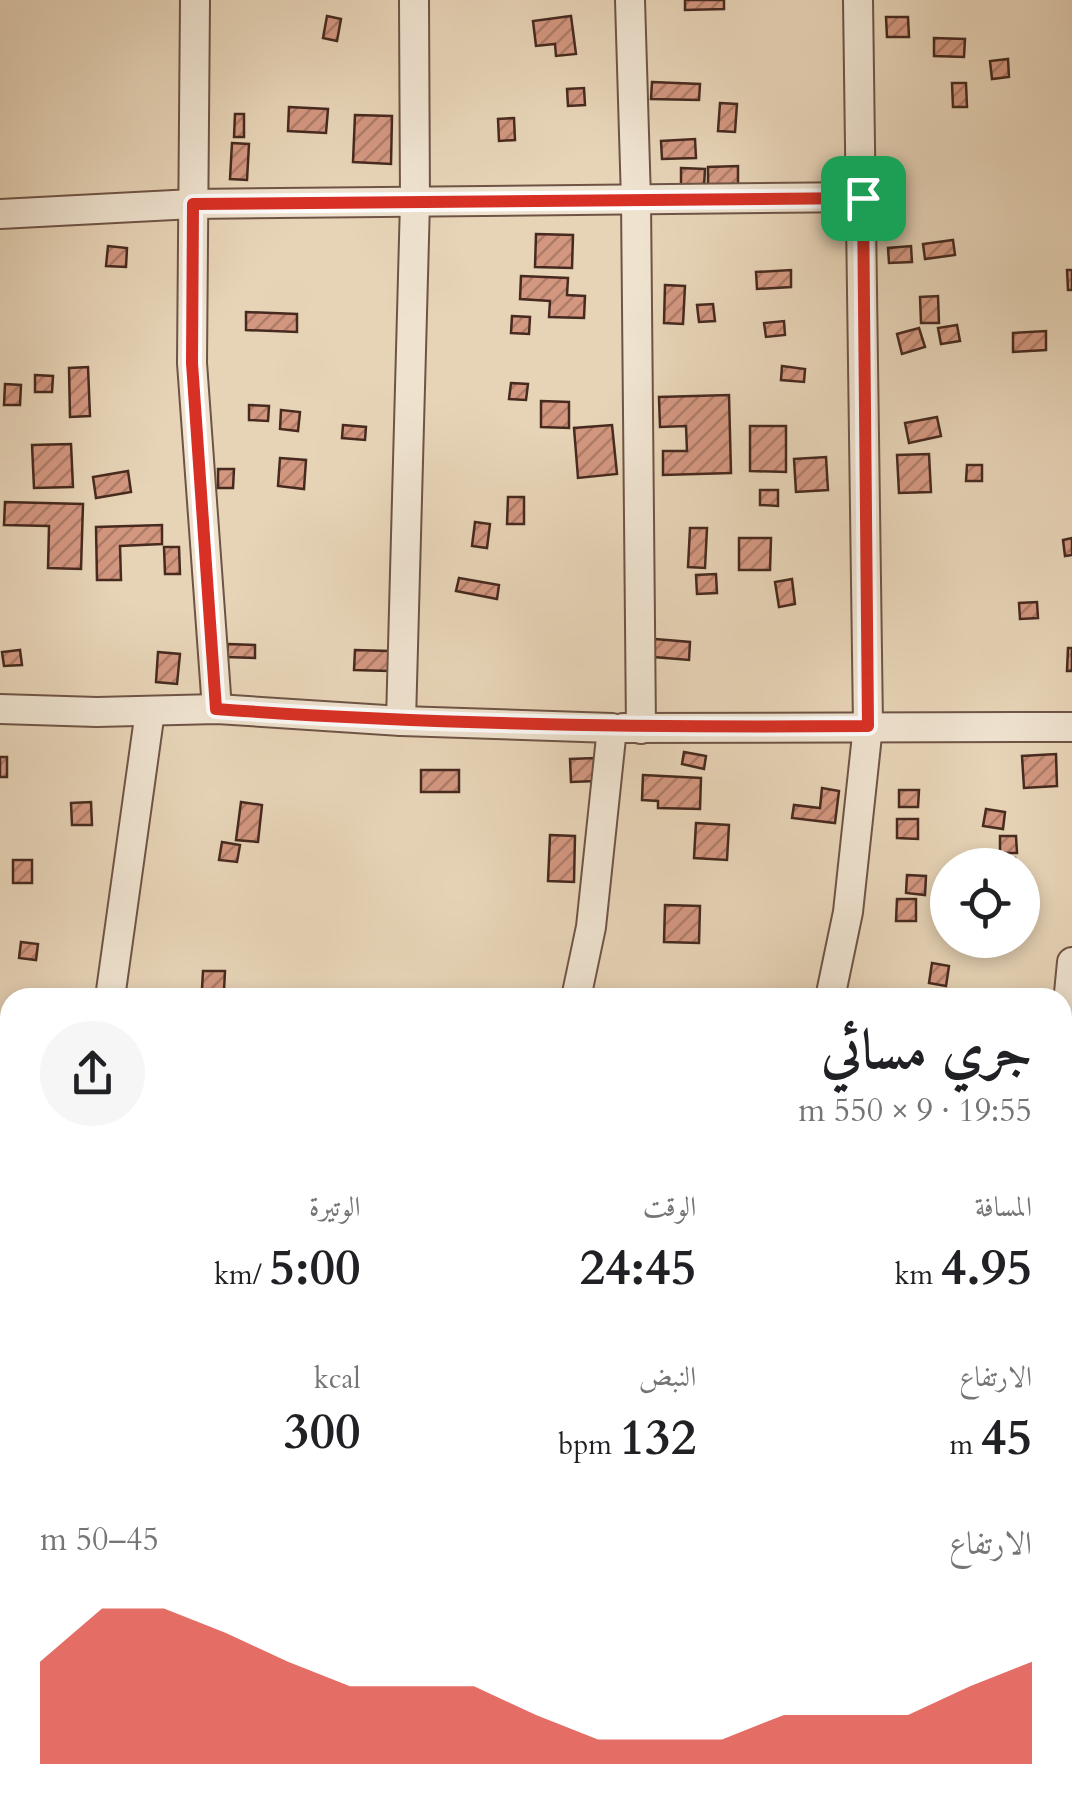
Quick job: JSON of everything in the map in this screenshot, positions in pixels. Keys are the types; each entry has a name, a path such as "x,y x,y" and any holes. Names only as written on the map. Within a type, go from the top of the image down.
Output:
{"street":[{"path":"195,0 192,363 216,709"},
{"path":"401,722 415,202 414,0"},
{"path":"630,0 641,729"},
{"path":"832,988 848,912 868,726 858,0"},
{"path":"0,214 193,204 863,198"},
{"path":"0,708 216,709 401,722 641,729 1072,727"},
{"path":"111,988 150,711"},
{"path":"578,988 591,927 612,728"},
{"path":"1070,988 1072,962"}],"building":[{"path":"685,0 724,0 724,9 685,10"},
{"path":"327,16 341,19 337,41 323,38"},
{"path":"571,16 576,54 556,56 555,44 536,46 533,21"},
{"path":"886,17 908,17 909,37 887,37"},
{"path":"934,38 965,39 964,57 934,56"},
{"path":"1008,59 1009,77 992,79 990,61"},
{"path":"652,82 700,84 699,100 651,99"},
{"path":"952,83 966,83 967,107 953,107"},
{"path":"584,88 585,105 568,106 567,89"},
{"path":"720,103 737,104 735,132 718,131"},
{"path":"289,107 328,109 326,133 288,131"},
{"path":"235,114 244,114 244,137 234,137"},
{"path":"355,115 392,116 391,164 353,162"},
{"path":"514,118 515,140 499,141 498,119"},
{"path":"695,139 696,158 662,159 661,141"},
{"path":"232,143 249,144 247,180 230,179"},
{"path":"738,166 738,186 708,187 708,167"},
{"path":"681,168 705,169 704,187 681,187"},
{"path":"536,234 573,235 572,268 535,267"},
{"path":"953,240 955,255 925,259 923,244"},
{"path":"108,246 127,248 126,267 106,266"},
{"path":"911,246 912,262 889,263 888,248"},
{"path":"791,270 791,287 757,289 756,272"},
{"path":"1067,270 1072,270 1072,290 1068,290"},
{"path":"521,276 568,278 567,295 585,296 584,318 549,317 550,301 520,299"},
{"path":"665,285 685,286 683,324 664,323"},
{"path":"938,296 939,323 921,323 920,297"},
{"path":"713,304 715,321 699,322 697,305"},
{"path":"246,312 297,314 297,332 246,330"},
{"path":"512,316 530,317 529,334 511,333"},
{"path":"784,321 785,335 766,337 764,323"},
{"path":"957,325 960,341 941,344 938,328"},
{"path":"919,328 925,347 902,354 897,334"},
{"path":"1046,331 1046,350 1013,352 1013,333"},
{"path":"782,366 805,369 804,382 781,380"},
{"path":"88,367 90,416 70,417 69,368"},
{"path":"35,375 53,376 52,392 35,392"},
{"path":"511,383 528,384 526,400 509,399"},
{"path":"5,384 21,385 20,405 4,405"},
{"path":"729,395 731,473 663,475 663,451 687,451 686,426 660,427 659,397"},
{"path":"541,401 569,402 569,428 541,427"},
{"path":"249,405 269,406 268,421 249,420"},
{"path":"281,410 300,412 298,431 280,429"},
{"path":"937,417 941,436 909,443 905,423"},
{"path":"343,425 366,427 365,440 342,438"},
{"path":"612,425 617,474 578,478 574,428"},
{"path":"750,426 786,426 786,472 750,471"},
{"path":"71,444 73,487 34,488 32,445"},
{"path":"929,454 931,492 899,493 897,455"},
{"path":"826,457 828,490 796,492 794,459"},
{"path":"280,458 306,460 304,489 278,486"},
{"path":"967,465 982,465 982,481 966,481"},
{"path":"218,469 234,469 233,488 218,488"},
{"path":"128,471 131,492 96,498 93,477"},
{"path":"760,490 778,490 778,506 760,505"},
{"path":"508,497 524,497 524,524 507,524"},
{"path":"5,502 83,504 81,569 48,568 49,526 4,525"},
{"path":"475,522 490,524 487,548 472,546"},
{"path":"162,525 162,544 120,546 121,580 97,580 96,527"},
{"path":"690,528 707,528 705,568 688,567"},
{"path":"739,538 771,538 770,570 739,570"},
{"path":"1072,538 1072,555 1065,556 1063,540"},
{"path":"164,547 179,547 180,574 165,574"},
{"path":"716,574 717,593 697,594 696,575"},
{"path":"459,578 499,585 497,599 456,591"},
{"path":"792,579 795,604 779,607 775,582"},
{"path":"1037,602 1038,618 1020,619 1019,603"},
{"path":"655,639 690,642 689,660 654,657"},
{"path":"228,644 255,645 255,658 227,657"},
{"path":"1068,648 1072,648 1072,671 1067,671"},
{"path":"20,650 22,665 4,666 2,652"},
{"path":"355,650 389,651 389,671 354,670"},
{"path":"158,652 180,654 177,684 156,682"},
{"path":"684,752 706,756 704,769 682,764"},
{"path":"1056,754 1057,786 1024,788 1022,756"},
{"path":"0,757 7,757 7,777 0,777"},
{"path":"595,758 596,781 571,782 570,759"},
{"path":"421,770 459,770 459,792 421,792"},
{"path":"643,775 701,778 700,809 658,808 658,801 642,800"},
{"path":"822,788 839,791 835,823 792,818 794,805 820,808"},
{"path":"899,790 919,790 918,807 899,807"},
{"path":"91,802 92,825 72,825 71,803"},
{"path":"241,802 262,805 258,842 236,840"},
{"path":"986,809 1005,812 1003,829 983,826"},
{"path":"897,819 918,819 918,839 897,838"},
{"path":"696,823 729,825 727,860 694,858"},
{"path":"550,835 575,836 574,882 548,881"},
{"path":"1000,836 1016,836 1017,848 1000,848"},
{"path":"222,842 240,845 237,862 219,860"},
{"path":"13,860 32,860 32,883 13,883"},
{"path":"907,875 926,876 925,895 906,893"},
{"path":"897,899 916,899 916,921 896,921"},
{"path":"665,905 700,906 699,943 664,942"},
{"path":"21,942 38,944 36,960 19,958"},
{"path":"932,963 949,966 946,986 929,983"},
{"path":"203,971 225,971 224,988 202,988"}],"route":[{"path":"863,198 868,726 612,728 401,722 216,709 192,363 193,204 863,198"}]}
